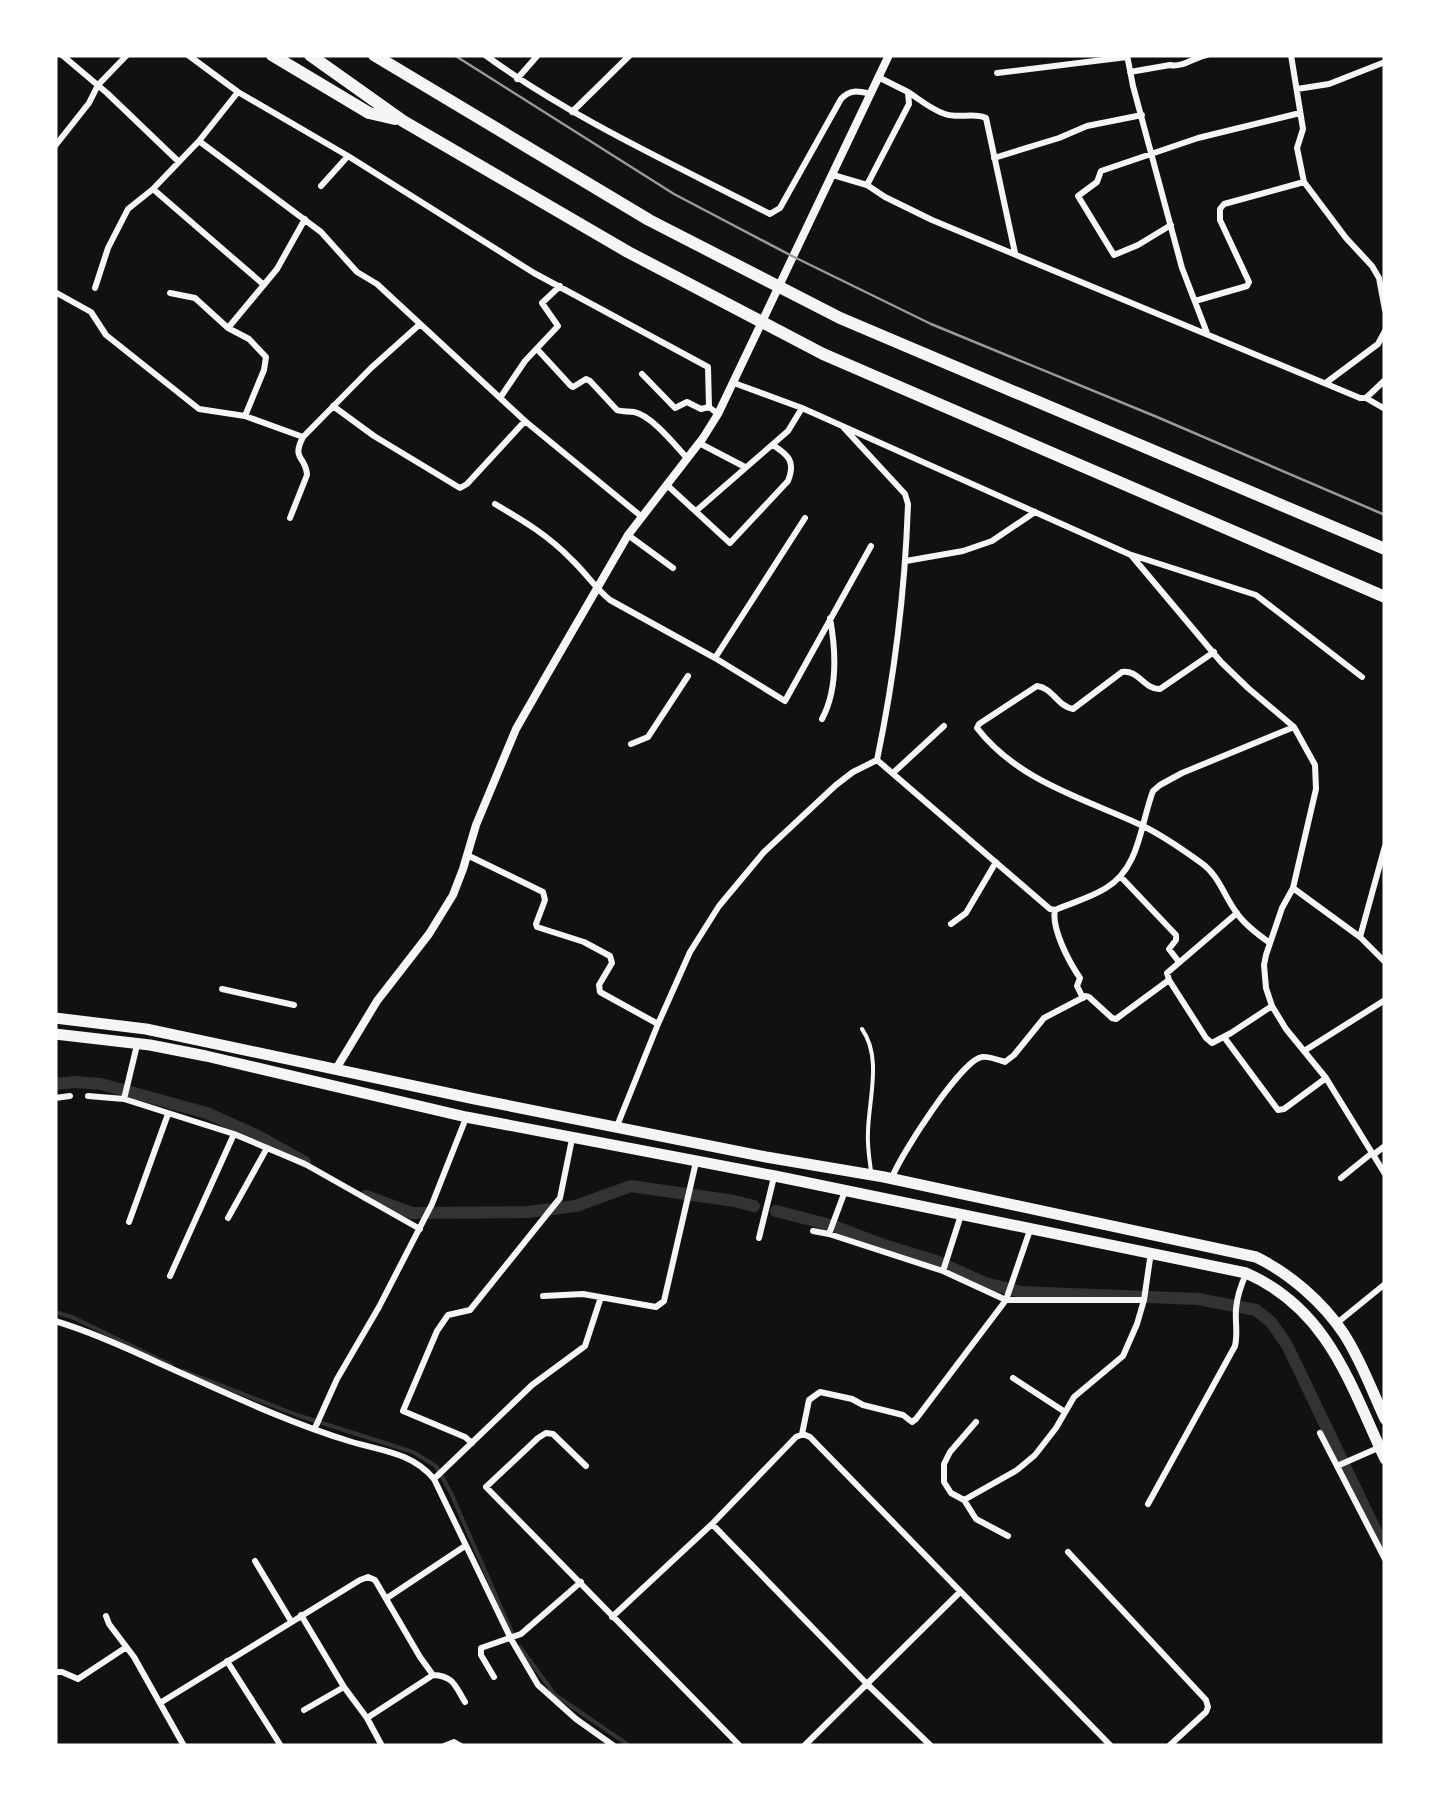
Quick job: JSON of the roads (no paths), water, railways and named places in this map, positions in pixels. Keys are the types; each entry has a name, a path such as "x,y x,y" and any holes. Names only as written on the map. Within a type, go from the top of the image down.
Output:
{"highway":[{"path":"272,55 369,113 403,121"},
{"path":"310,55 403,121 628,252 823,354 1385,598"},
{"path":"374,55 650,220 840,318 1385,550"},
{"path":"55,1018 146,1029 475,1099 892,1179 1256,1257 1291,1279 1336,1324 1353,1350 1385,1419"},
{"path":"55,1034 206,1056 695,1165 800,1181 1246,1272 1282,1292 1321,1331 1339,1360 1382,1453"},
{"path":"206,1056 210,1042"},
{"path":"332,1084 336,1069"},
{"path":"766,1157 769,1175"},
{"path":"800,1181 802,1163"}],"street":[{"path":"62,55 179,162"},
{"path":"55,146 89,103 98,85 126,55"},
{"path":"188,55 238,92 534,272 708,366 709,407"},
{"path":"485,55 572,112 770,214 780,208 846,93 872,94"},
{"path":"517,78 538,55"},
{"path":"572,112 630,55"},
{"path":"336,1069 377,1001 429,934 453,894 476,825 516,729 628,535 718,414 889,55"},
{"path":"1130,72 1176,66 1207,55"},
{"path":"1292,55 1303,130 1297,148 1304,182 1372,266 1379,278 1385,310"},
{"path":"998,74 1127,56 1182,268 1208,334"},
{"path":"1297,90 1329,84 1385,62"},
{"path":"880,78 945,114 984,116 1015,254"},
{"path":"95,288 108,248 128,210 179,162 238,92"},
{"path":"867,185 909,106 908,92"},
{"path":"1171,225 1114,256 1078,197 1098,182 1102,171 1198,138 1300,113"},
{"path":"994,158 1087,126 1142,115"},
{"path":"199,140 321,232 356,272 376,284 525,421 642,517"},
{"path":"322,186 348,156"},
{"path":"833,175 867,185 932,220 1385,409"},
{"path":"1196,301 1247,286 1249,282 1220,220 1224,204 1304,182"},
{"path":"153,188 264,285"},
{"path":"228,328 277,268 305,219"},
{"path":"500,398 525,361 558,326 542,303 560,286"},
{"path":"55,292 90,312 106,335 199,410 245,416 302,437"},
{"path":"170,294 195,298 266,357 245,416"},
{"path":"290,518 307,475 297,448 302,437 419,325"},
{"path":"1327,382 1378,344 1385,330"},
{"path":"537,349 570,386 590,381 617,410 636,412 662,431 687,458"},
{"path":"642,374 675,408 687,402 709,407 718,414"},
{"path":"736,379 1131,555 1256,595 1362,677"},
{"path":"1366,398 1385,380"},
{"path":"333,406 460,488 525,421"},
{"path":"696,511 788,431 802,408"},
{"path":"842,426 907,498 906,562 892,687 877,760"},
{"path":"699,442 745,467"},
{"path":"667,485 730,543 793,470 788,455 773,445"},
{"path":"495,504 541,530 610,600 785,701 871,546"},
{"path":"906,562 963,552 992,541 1036,512"},
{"path":"715,658 805,518"},
{"path":"628,535 673,568"},
{"path":"1131,555 1248,688 1294,727 1315,765 1316,778 1293,888 1270,943 1264,973 1266,988 1286,1029 1326,1078 1385,1174"},
{"path":"822,719 832,690 835,645 830,618"},
{"path":"1214,652 1160,689 1152,688 1132,672 1122,672 1072,709 1038,686 978,726 978,730 1015,764 1042,782 1144,826 1208,868 1236,914 1270,943"},
{"path":"631,744 648,737 688,676"},
{"path":"893,773 944,726"},
{"path":"877,760 1055,910 1105,889 1121,877 1132,860 1148,806 1160,785 1294,727"},
{"path":"616,1126 690,952 730,892 764,852 836,785 877,760"},
{"path":"1360,937 1385,846"},
{"path":"468,855 543,892 546,900 536,924 538,928 584,942 610,956 612,963 599,985 600,992 658,1024"},
{"path":"952,924 966,913 996,862"},
{"path":"1121,877 1176,936 1169,949 1179,962"},
{"path":"1293,888 1360,937 1385,962"},
{"path":"1055,910 1052,922 1080,978 1078,991 1112,1018 1116,1019 1169,980"},
{"path":"1236,914 1166,974 1208,1040 1214,1042 1272,1006"},
{"path":"222,990 294,1005"},
{"path":"892,1179 944,1093 972,1061 982,1057 1005,1062 1044,1018 1085,997"},
{"path":"1304,1051 1385,1000"},
{"path":"1224,1037 1278,1110 1326,1078"},
{"path":"124,1099 138,1044"},
{"path":"55,1098 70,1096"},
{"path":"88,1096 124,1099 234,1134 304,1164 421,1227"},
{"path":"128,1222 168,1114"},
{"path":"317,1423 430,1209 466,1117"},
{"path":"170,1276 234,1134"},
{"path":"472,1443 403,1410 436,1331 448,1315 470,1310 560,1198 572,1138"},
{"path":"1341,1178 1385,1146"},
{"path":"228,1218 266,1148"},
{"path":"542,1296 583,1294 656,1307 664,1301 695,1165"},
{"path":"759,1238 769,1175"},
{"path":"829,1234 845,1190"},
{"path":"945,1267 961,1215"},
{"path":"612,1617 712,1524 799,1435 809,1400 820,1392 852,1399 912,1422 1007,1298 1030,1229"},
{"path":"813,1231 945,1267 1007,1298 1144,1299"},
{"path":"964,1500 1028,1462 1081,1389 1123,1356 1144,1299 1151,1252"},
{"path":"1148,1504 1235,1346 1236,1311 1246,1272"},
{"path":"1336,1324 1385,1284"},
{"path":"434,1479 545,1374 584,1346 601,1298"},
{"path":"55,1321 132,1350 258,1408 317,1423 351,1442 416,1462 434,1479 464,1546 532,1675 576,1720 614,1746"},
{"path":"1013,1378 1065,1412"},
{"path":"976,1422 950,1452 943,1470 947,1487 964,1500 976,1518 1008,1536"},
{"path":"586,1466 553,1434 546,1433 486,1486 740,1746"},
{"path":"1320,1434 1343,1464 1385,1558"},
{"path":"799,1435 810,1437 1111,1746"},
{"path":"1343,1464 1382,1453"},
{"path":"712,1524 931,1746"},
{"path":"387,1598 464,1546"},
{"path":"1068,1552 1206,1700 1206,1712 1169,1746"},
{"path":"255,1561 291,1621"},
{"path":"160,1703 368,1578 375,1580 433,1675"},
{"path":"494,1677 482,1648 515,1637 581,1582"},
{"path":"804,1746 960,1592"},
{"path":"301,1615 382,1746"},
{"path":"106,1616 184,1746"},
{"path":"55,1672 78,1678 125,1648"},
{"path":"227,1661 281,1746"},
{"path":"367,1718 433,1675 450,1678 465,1702"},
{"path":"304,1710 344,1687"},
{"path":"444,1746 454,1742 461,1746"}],"lane":[{"path":"862,1028 873,1061 867,1136 871,1175"}],"waterway":[{"path":"55,1084 101,1084 207,1113 305,1162"},
{"path":"366,1196 412,1213 528,1212 576,1206 631,1186 754,1206"},
{"path":"776,1211 834,1226 936,1261 985,1283 1021,1292 1198,1299 1256,1310 1271,1322 1287,1345 1385,1550"},
{"path":"55,1312 171,1365"},
{"path":"184,1371 297,1415 413,1452 436,1466 513,1635"},
{"path":"520,1647 555,1695 630,1746"}],"tram line":[{"path":"454,55 674,194 792,256 931,324 1385,515"}]}
